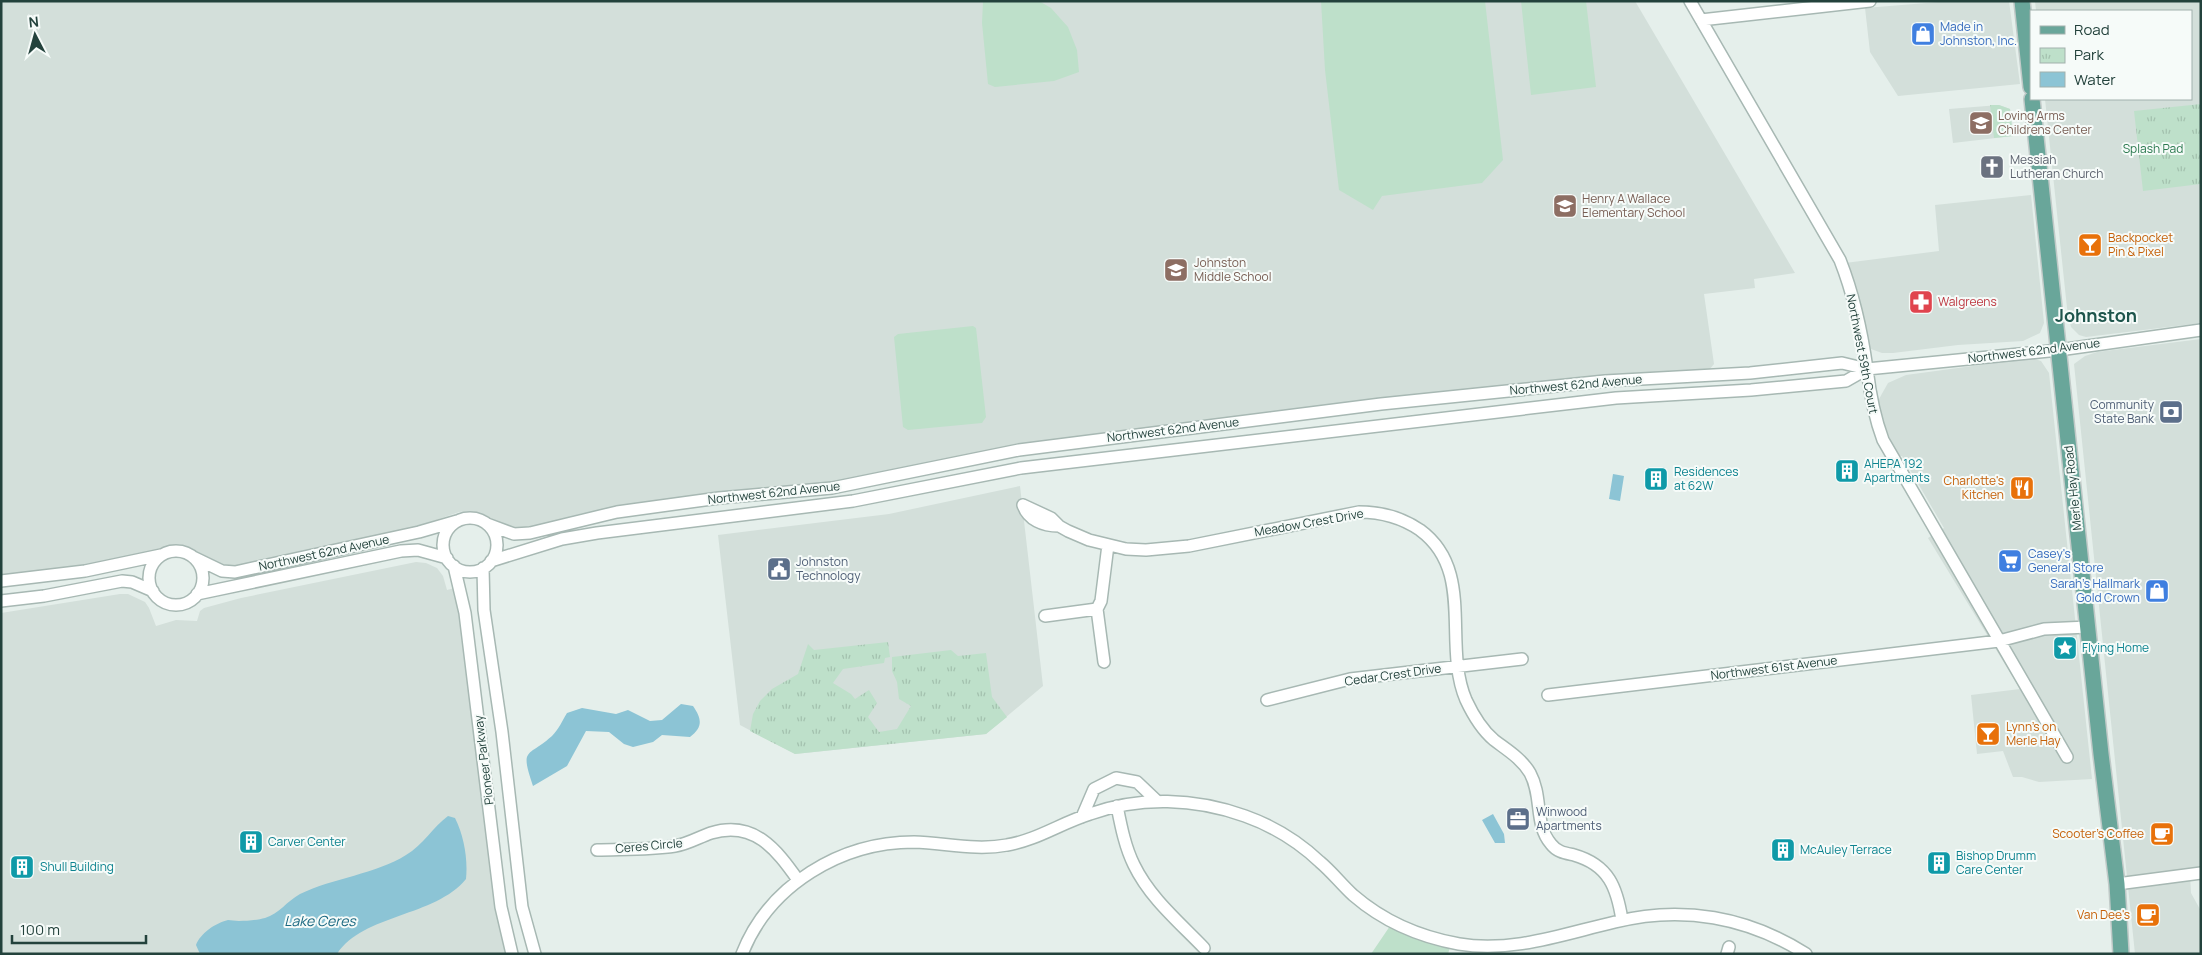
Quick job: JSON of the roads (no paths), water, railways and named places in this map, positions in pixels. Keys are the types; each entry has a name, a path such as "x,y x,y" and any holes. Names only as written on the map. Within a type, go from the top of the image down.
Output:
{"main road":[{"path":"2022,1 2030,77"},
{"name":"Merle Hay Road","path":"2032,100 2117,884 2122,954"}],"street":[{"name":"Northwest 59th Court","path":"1690,1 1840,260 1846,275 1867,369 1873,414 1883,440 2067,757"},
{"path":"1702,20 1870,1"},
{"name":"Northwest 62nd Avenue","path":"487,524 514,534 530,533 617,512 719,498 832,488 1019,450 1381,404 1605,381 1750,373 1842,363 1867,369 2058,350 2201,330"},
{"name":"Northwest 62nd Avenue","path":"487,565 562,539 853,501 1021,468 1616,398 1751,390 1846,381 1867,369"},
{"name":"Meadow Crest Drive","path":"1059,526 1089,540 1136,549 1167,549 1359,512 1386,514 1400,518 1425,534 1435,544 1449,569 1455,596 1458,666 1465,697 1474,716 1486,732 1519,759 1529,772 1539,800 1540,823 1544,834 1553,847 1563,853 1592,862 1606,873 1615,887 1622,920"},
{"path":"467,518 478,519 487,524 494,532 497,542 496,552 487,565 473,571 463,571 450,562 444,548 444,538 449,528 467,518"},
{"name":"Northwest 62nd Avenue","path":"193,556 216,569 235,572 457,522"},
{"path":"1104,662 1097,609 1101,601 1108,545"},
{"name":"Northwest 62nd Avenue","path":"197,594 401,551 418,550 450,562"},
{"path":"1,581 85,571 173,551 183,552 193,556 200,565 203,574 202,585 197,594 184,603 169,604 159,599 153,591 149,581 150,570 155,561 163,554"},
{"name":"Pioneer Parkway","path":"450,562 465,613 501,906 512,954"},
{"name":"Pioneer Parkway","path":"487,565 484,610 502,732 522,907 535,954"},
{"path":"1,601 44,596 122,581 132,582 153,591"},
{"path":"1045,616 1097,609"},
{"name":"Northwest 61st Avenue","path":"1548,695 2000,641 2044,629 2088,628"},
{"name":"Cedar Crest Drive","path":"1267,700 1350,679 1522,659"},
{"path":"1082,817 1094,788 1116,778 1137,782 1157,801"},
{"path":"742,954 755,926 766,909 798,880 828,862 868,848 910,842 970,848 1005,846 1041,836 1082,817 1117,806 1157,801 1217,807 1247,816 1268,826 1304,848 1368,907 1404,928 1442,940 1511,950 1622,920 1644,916 1688,914 1736,922 1781,939 1806,954"},
{"path":"1117,806 1127,847 1143,881 1155,897 1204,948"},
{"name":"Ceres Circle","path":"597,850 675,846 721,831 742,831 754,834 773,847 798,880"},
{"path":"2117,884 2201,873"}],"water":[{"path":"1613,474 1624,476 1620,501 1609,499"},
{"path":"681,704 693,706 698,715 699,726 690,737 662,735 653,742 633,747 624,744 609,732 586,731 567,766 533,786 527,765 528,755 552,736 567,713 582,708 616,714 628,710 650,721 662,720"},
{"path":"1493,814 1504,834 1505,843 1495,843 1482,820"},
{"name":"Lake Ceres","path":"448,816 455,818 461,832 466,856 466,879 453,891 436,901 364,931 349,941 337,954 200,954 196,945 204,933 213,926 228,920 245,921 265,918 275,914 300,894 394,861 418,846"}],"place":[{"name":"Made in Johnston, Inc.","path":"1923,34"},
{"name":"Loving Arms Childrens Center","path":"1981,123"},
{"name":"Messiah Lutheran Church","path":"1992,167"},
{"name":"Henry A Wallace Elementary School","path":"1565,206"},
{"name":"Backpocket Pin & Pixel","path":"2090,245"},
{"name":"Johnston Middle School","path":"1176,270"},
{"name":"Walgreens","path":"1921,302"},
{"name":"Community State Bank","path":"2171,412"},
{"name":"AHEPA 192 Apartments","path":"1847,471"},
{"name":"Residences at 62W","path":"1656,479"},
{"name":"Charlotte's Kitchen","path":"2022,488"},
{"name":"Casey's General Store","path":"2010,561"},
{"name":"Johnston Technology","path":"779,569"},
{"name":"Sarah's Hallmark Gold Crown","path":"2157,591"},
{"name":"Flying Home","path":"2065,648"},
{"name":"Lynn's on Merle Hay","path":"1988,734"},
{"name":"Winwood Apartments","path":"1518,819"},
{"name":"Scooter's Coffee","path":"2162,834"},
{"name":"Carver Center","path":"251,842"},
{"name":"McAuley Terrace","path":"1783,850"},
{"name":"Bishop Drumm Care Center","path":"1939,863"},
{"name":"Shull Building","path":"22,867"},
{"name":"Van Dee's","path":"2148,915"}],"district":[{"name":"Johnston","path":"2096,316"}],"park label":[{"name":"Splash Pad","path":"2153,149"}]}
